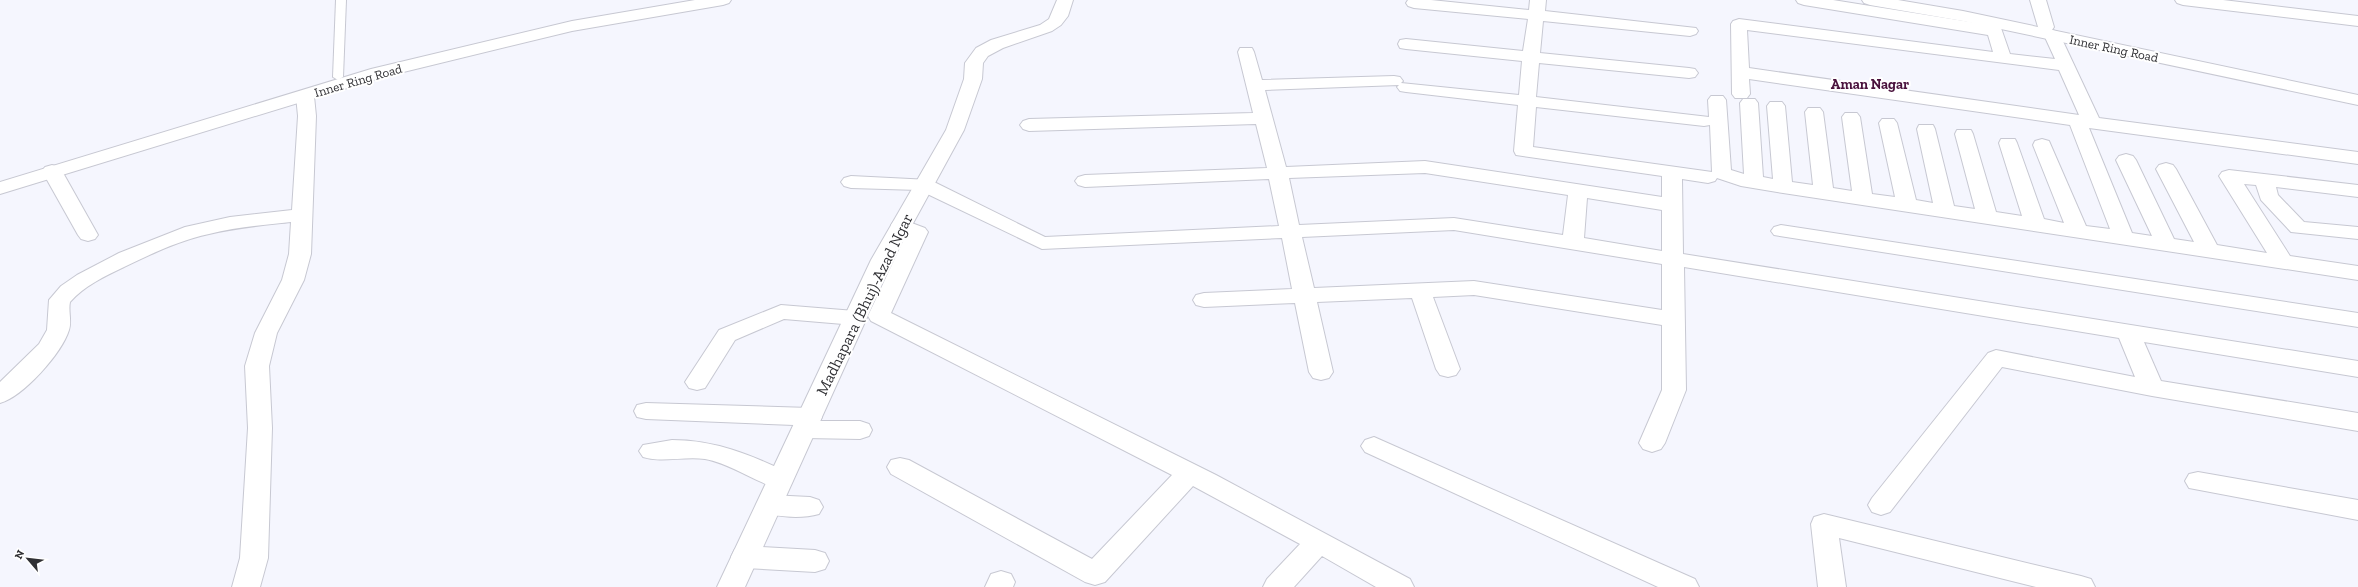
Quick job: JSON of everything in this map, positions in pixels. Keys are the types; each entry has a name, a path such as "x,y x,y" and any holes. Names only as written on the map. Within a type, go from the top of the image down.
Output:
{"street":[{"name":"Inner Ring Road","path":"0,179 373,67 569,20 684,0"},
{"name":"Inner Ring Road","path":"0,188 52,171 377,74 572,26 723,0"},
{"name":"Madhapara (Bhuj)-Azad Ngar","path":"731,587 882,260 923,184 955,130 974,79 974,63 982,52 997,44 1046,28 1060,16 1065,0"},
{"name":"Inner Ring Road","path":"1908,0 2358,100"},
{"path":"2038,0 2049,31 2066,66 2124,238"},
{"path":"2183,0 2358,21"},
{"path":"1414,3 1537,8 1690,31"},
{"name":"Inner Ring Road","path":"1872,5 2049,31 2358,92"},
{"path":"1872,5 1882,43"},
{"path":"1754,182 1745,99 1740,72 1739,24 1872,5 1935,21 1995,31 2003,58"},
{"path":"1537,8 1531,56 1523,151 1708,177"},
{"path":"1808,14 1882,43 2066,66"},
{"path":"1935,21 1949,51"},
{"path":"1406,44 1689,73"},
{"path":"1246,52 1278,174 1321,372"},
{"path":"1740,72 2358,158"},
{"path":"1255,85 1400,84 1704,121"},
{"path":"246,587 254,558 260,428 257,366 266,333 294,280 300,254 307,116 305,96"},
{"path":"1717,100 1722,174 1754,182 1824,193 2358,273"},
{"path":"1776,106 1783,186"},
{"path":"1814,112 1824,193"},
{"path":"1851,117 1863,199"},
{"path":"1029,125 1264,118"},
{"path":"1888,123 1907,205"},
{"path":"1926,129 1944,211"},
{"path":"1964,134 1987,217"},
{"path":"2008,144 2035,224"},
{"path":"2042,145 2078,231"},
{"path":"2126,160 2166,244"},
{"path":"1085,181 1425,167 1672,205"},
{"path":"2166,169 2209,250"},
{"path":"52,171 88,235"},
{"path":"1652,444 1674,390 1672,319 1672,172"},
{"path":"2283,262 2229,176 2358,191"},
{"path":"2265,180 2268,196 2298,228 2358,233"},
{"path":"851,182 923,184 1042,243 1290,233 1454,224 2358,369"},
{"path":"1573,243 1578,190"},
{"path":"0,395 39,359 54,340 59,326 60,301 68,291 82,281 112,265 204,228 302,215"},
{"path":"901,225 918,232 879,316 1189,472 1319,541 1400,587"},
{"path":"1781,231 2358,320"},
{"path":"1204,300 1474,288 1672,319"},
{"path":"1420,290 1448,369"},
{"path":"696,382 727,335 781,312 856,318"},
{"path":"2128,332 2152,388"},
{"path":"1881,505 1996,358 2152,388 2358,422"},
{"path":"646,411 807,423 860,430"},
{"path":"1374,446 1685,587"},
{"path":"652,451 694,448 713,452 734,458 780,480"},
{"path":"900,467 1095,574 1189,472"},
{"path":"2198,481 2358,510"},
{"path":"769,505 810,507"},
{"path":"1832,587 1824,524 2081,587"},
{"path":"1277,587 1319,541"},
{"path":"745,557 815,561"}],"lane":[{"path":"338,77 341,0"}],"district":[{"name":"Aman Nagar","path":"1870,84"}]}
